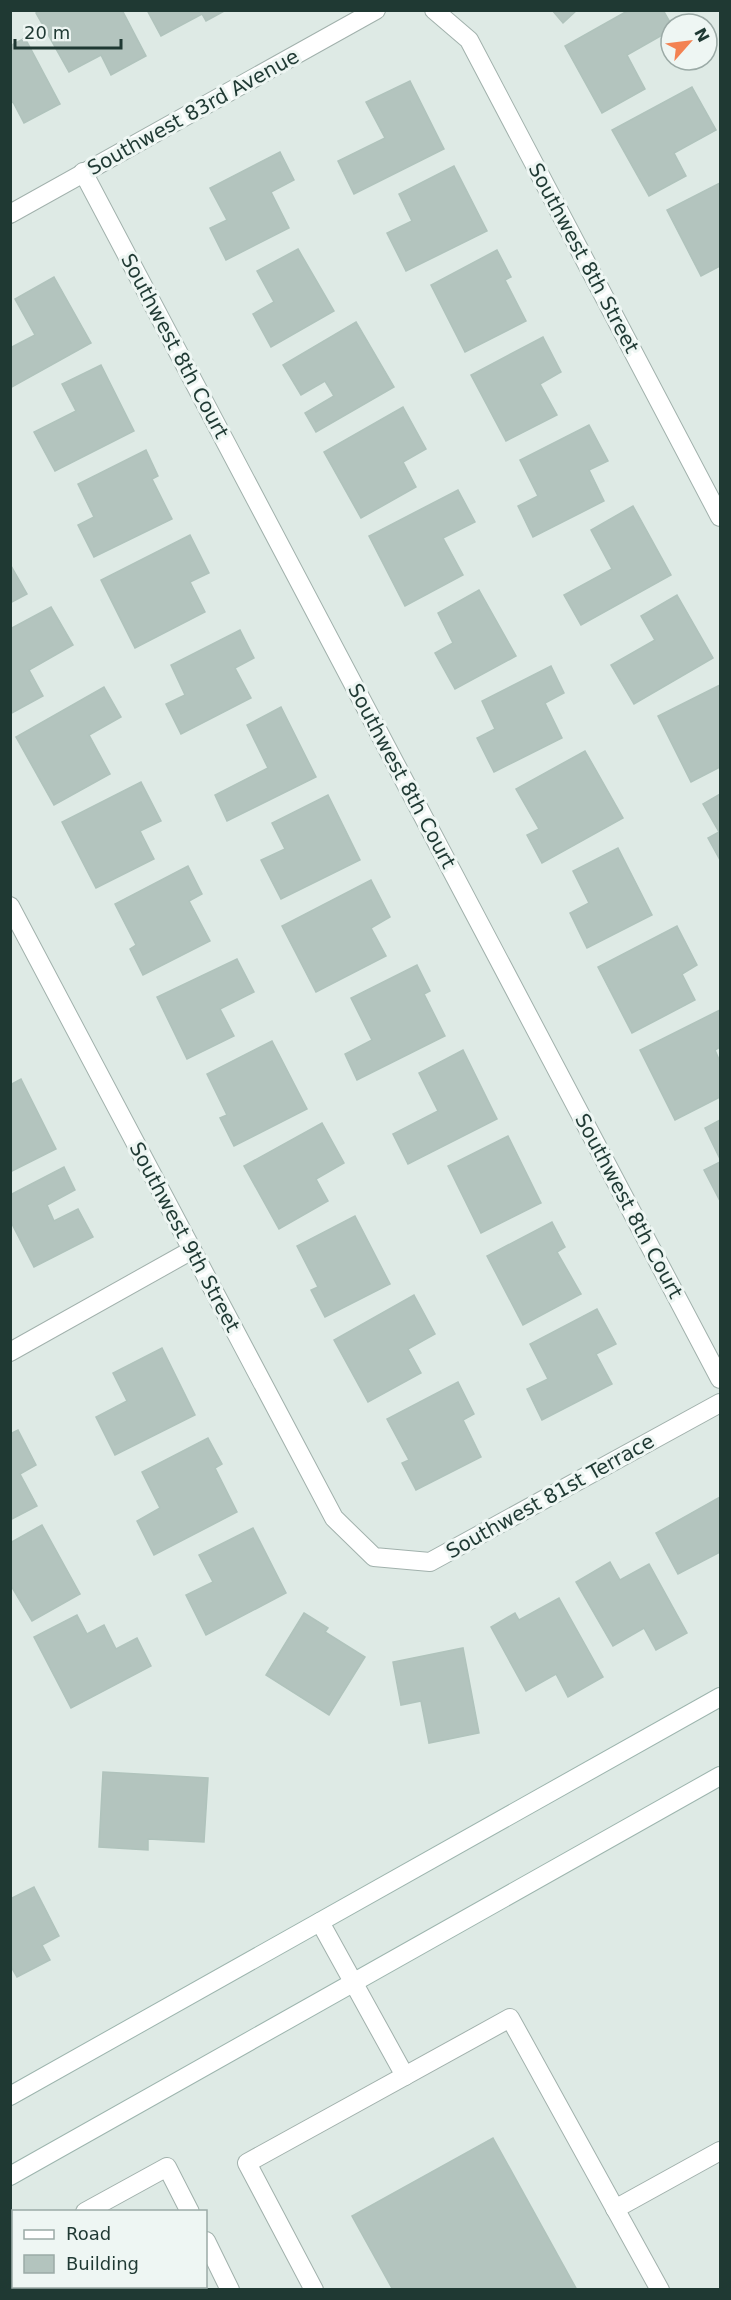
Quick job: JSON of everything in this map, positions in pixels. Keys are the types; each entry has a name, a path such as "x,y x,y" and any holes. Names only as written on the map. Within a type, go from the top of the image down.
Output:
{"street":[{"name":"Southwest 83rd Avenue","path":"10,214 376,10"},
{"name":"Southwest 8th Street","path":"434,10 469,40 720,518"},
{"name":"Southwest 8th Court","path":"84,172 720,1379"},
{"name":"Southwest 9th Street","path":"10,906 334,1518 374,1557"},
{"path":"10,1352 192,1250"},
{"name":"Southwest 81st Terrace","path":"374,1557 430,1562 720,1403"},
{"path":"10,2096 720,1697"},
{"path":"10,2176 720,1776"},
{"path":"320,1922 405,2076"},
{"path":"314,2289 247,2163 510,2018 660,2289"},
{"path":"615,2210 720,2151"},
{"path":"87,2210 167,2167 189,2210"},
{"path":"207,2243 230,2289"}],"building":[{"path":"40,10 122,10 146,56 111,75 101,55 69,72 36,13"},
{"path":"147,10 226,10 206,21 202,14 161,36"},
{"path":"552,10 577,10 563,23"},
{"path":"629,10 663,10 664,12 659,12 659,37 627,55 645,89 602,113 565,46"},
{"path":"25,38 60,104 24,123 13,102 10,104 10,46"},
{"path":"410,81 444,149 354,194 338,161 385,138 366,102"},
{"path":"692,87 716,130 674,153 686,176 649,196 612,130"},
{"path":"280,152 294,180 271,192 289,228 226,260 210,228 227,220 210,188"},
{"path":"454,166 487,231 406,271 387,233 412,221 399,194"},
{"path":"720,183 720,266 701,276 667,210"},
{"path":"298,249 334,311 271,347 253,314 274,302 257,271"},
{"path":"497,250 511,277 505,280 526,321 465,352 431,285"},
{"path":"54,277 91,343 10,388 10,348 35,335 15,299"},
{"path":"356,322 394,387 316,432 305,413 334,396 325,381 301,395 283,365"},
{"path":"543,337 561,372 540,384 557,415 506,441 471,375"},
{"path":"101,365 134,431 55,471 34,432 76,411 62,384"},
{"path":"403,407 426,449 403,462 416,487 361,518 324,452"},
{"path":"589,425 608,461 589,470 604,501 533,537 518,506 538,496 520,460"},
{"path":"146,450 158,476 152,479 172,519 94,557 78,525 94,517 78,484"},
{"path":"458,490 475,522 443,538 463,575 405,606 369,536"},
{"path":"633,506 671,575 581,625 564,595 612,569 591,530"},
{"path":"190,535 209,573 190,582 205,612 135,648 101,580"},
{"path":"10,564 27,594 10,603"},
{"path":"479,590 516,656 455,689 435,653 453,643 438,613"},
{"path":"677,595 713,658 634,704 611,665 655,640 641,616"},
{"path":"51,607 73,645 29,670 43,696 10,714 10,629"},
{"path":"240,630 254,658 235,668 251,698 181,734 166,704 185,695 171,665"},
{"path":"551,666 564,693 545,703 562,738 494,772 477,738 495,729 482,701"},
{"path":"720,685 720,767 691,782 658,716"},
{"path":"104,687 121,717 89,735 110,774 54,805 16,737"},
{"path":"281,707 316,777 227,821 215,795 268,768 247,725"},
{"path":"585,751 623,818 542,863 527,835 539,829 516,789"},
{"path":"141,782 161,821 140,831 154,859 96,888 62,822"},
{"path":"720,794 720,860 708,838 719,832 703,804"},
{"path":"328,795 360,860 281,899 261,860 285,849 272,823"},
{"path":"618,848 652,915 587,948 570,913 589,903 573,871"},
{"path":"188,866 202,894 189,901 210,941 143,975 130,949 136,945 115,904"},
{"path":"371,880 390,917 371,928 386,956 316,992 282,926"},
{"path":"677,926 697,965 682,974 695,1000 632,1033 598,967"},
{"path":"237,959 254,992 220,1009 234,1036 187,1059 157,997"},
{"path":"417,965 430,991 424,994 445,1036 357,1080 345,1054 372,1040 351,998"},
{"path":"720,1010 720,1047 715,1050 720,1062 720,1097 675,1120 640,1050"},
{"path":"272,1041 307,1109 234,1146 220,1118 227,1115 207,1074"},
{"path":"463,1050 497,1119 408,1164 393,1134 438,1111 419,1073"},
{"path":"21,1079 56,1149 10,1172 10,1085"},
{"path":"720,1120 720,1159 705,1128"},
{"path":"322,1123 344,1163 316,1179 328,1201 279,1229 244,1166"},
{"path":"508,1136 541,1203 481,1233 448,1166"},
{"path":"720,1162 720,1201 704,1170"},
{"path":"64,1167 75,1190 47,1205 54,1221 78,1209 93,1237 34,1267 10,1220 10,1195"},
{"path":"355,1216 390,1284 325,1317 311,1290 318,1287 297,1246"},
{"path":"552,1222 565,1247 557,1252 581,1294 523,1325 487,1256"},
{"path":"414,1295 435,1334 408,1349 421,1373 368,1402 334,1340"},
{"path":"597,1309 616,1344 596,1354 612,1384 542,1420 527,1389 548,1379 530,1344"},
{"path":"162,1348 195,1415 115,1455 96,1417 127,1401 113,1373"},
{"path":"458,1382 474,1414 463,1420 481,1457 416,1490 402,1463 409,1460 387,1419"},
{"path":"18,1430 36,1465 20,1474 37,1506 10,1520 10,1434"},
{"path":"208,1438 222,1464 215,1468 237,1512 154,1555 137,1521 160,1508 142,1472"},
{"path":"720,1497 720,1552 678,1574 656,1533"},
{"path":"42,1525 80,1594 32,1621 10,1584 10,1543"},
{"path":"253,1528 286,1593 206,1635 186,1595 213,1582 199,1555"},
{"path":"610,1562 620,1580 649,1564 687,1633 656,1650 644,1628 613,1646 576,1582"},
{"path":"559,1598 603,1677 568,1697 556,1674 526,1691 491,1627 515,1613 519,1620"},
{"path":"304,1613 328,1628 325,1632 365,1657 329,1715 266,1675"},
{"path":"77,1615 87,1634 104,1625 116,1649 137,1638 151,1666 71,1708 34,1637"},
{"path":"463,1648 479,1733 429,1743 421,1701 401,1705 393,1662"},
{"path":"103,1772 208,1778 204,1842 148,1839 148,1850 99,1847"},
{"path":"34,1887 59,1936 42,1945 50,1960 17,1977 10,1965 10,1899"},
{"path":"493,2138 577,2290 393,2290 352,2216"},
{"path":"123,2288 204,2288 204,2290 124,2290"}]}
